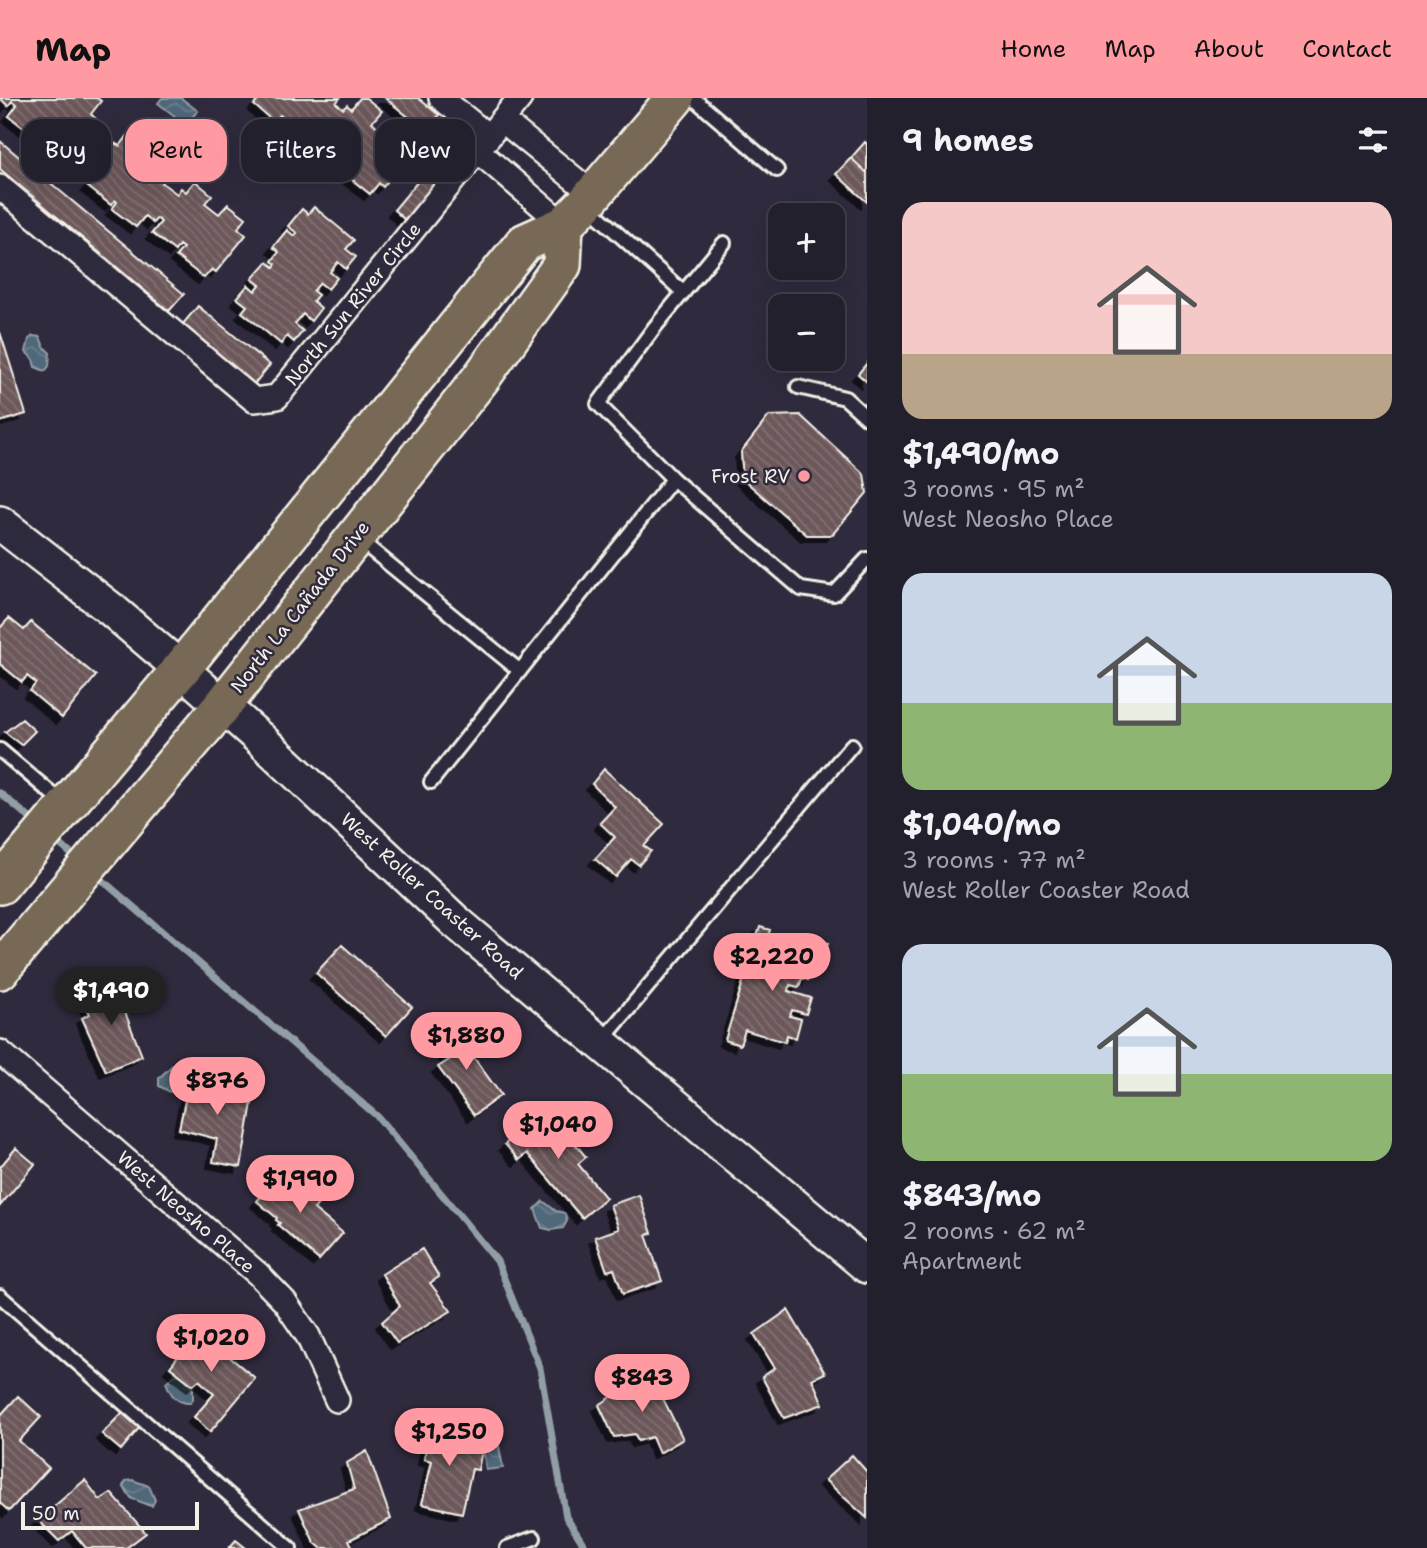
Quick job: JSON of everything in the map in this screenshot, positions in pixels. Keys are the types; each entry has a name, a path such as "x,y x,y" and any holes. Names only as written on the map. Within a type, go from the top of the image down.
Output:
{"main road":[{"path":"12,871 181,669 524,243 581,208 675,98"},
{"name":"North La Cañada Drive","path":"0,970 223,705 481,378 562,265 581,208"}],"street":[{"path":"441,98 581,208"},
{"name":"North Sun River Circle","path":"0,187 254,400 277,397 520,98"},
{"path":"490,136 581,208"},
{"name":"West Roller Coaster Road","path":"0,523 112,610 181,669 447,914 867,1266"},
{"name":"West Neosho Place","path":"0,1052 258,1274 285,1302 308,1336 337,1400"}],"lane":[{"path":"693,98 777,170"},
{"path":"581,208 683,292"},
{"path":"724,243 631,358 598,404 673,479 801,589 834,594 867,559"},
{"path":"798,387 845,398 867,418"},
{"path":"431,782 673,479"},
{"path":"356,537 520,671"},
{"path":"600,1043 852,745"},
{"path":"0,750 63,809"},
{"path":"0,1296 290,1548"},
{"path":"508,1548 534,1538"}],"water":[{"path":"162,98 181,98 198,111 190,119 179,119 158,103"},
{"path":"33,336 40,337 50,353 49,366 45,371 35,367 33,359 26,352 29,339"},
{"path":"180,1058 188,1068 178,1085 170,1092 159,1086 159,1078"},
{"path":"323,1164 331,1168 339,1179 345,1180 348,1189 344,1195 337,1197 331,1193 329,1185 316,1177 314,1172"},
{"path":"543,1201 556,1211 565,1213 567,1221 563,1228 542,1228 535,1209"},
{"path":"175,1375 181,1375 193,1389 190,1403 177,1400 169,1390 166,1382"},
{"path":"497,1436 503,1468 486,1470 482,1439"},
{"path":"132,1480 149,1486 155,1500 152,1506 132,1499 123,1486 126,1481"}],"building":[{"path":"0,98 97,98 101,101 91,114 96,119 21,119 21,126 9,116 17,105 12,101 8,106"},
{"path":"260,98 340,98 336,103 343,109 347,105 351,109 360,98 366,98 382,111 372,122 375,125 375,182 387,182 383,187 379,183 370,194 355,182 361,182 361,119 285,119 280,115 277,119 270,119 254,105"},
{"path":"385,98 418,98 439,115 436,119 411,119"},
{"path":"125,139 125,182 163,182 177,194 181,188 186,192 196,182 212,195 205,203 219,214 228,204 246,218 238,228 246,235 216,272 212,269 204,278 176,256 183,248 179,245 175,251 152,233 161,222 157,218 153,223 145,216 136,227 112,209 117,202 115,200 111,205 87,186 90,182 111,182 111,147 114,143 120,146"},
{"path":"0,141 21,158 21,182 49,182 184,294 169,311 0,169"},
{"path":"865,142 867,144 867,173 851,158"},
{"path":"851,158 867,173 867,202 836,174"},
{"path":"417,182 440,182 405,220 394,210"},
{"path":"314,207 354,240 346,249 356,257 346,269 338,262 330,272 337,278 328,289 320,283 313,291 318,295 313,301 321,308 311,321 303,314 295,324 303,331 294,342 287,336 281,344 242,312 247,306 237,298 248,285 255,291 260,285 252,279 267,262 274,267 276,264 272,261 279,252 273,247 287,230 294,236 297,233 288,226 302,209 308,214"},
{"path":"198,306 270,365 254,384 182,325"},
{"path":"0,332 26,414 0,422"},
{"path":"867,363 867,382 858,374"},
{"name":"Frost RV","path":"800,415 864,474 867,493 832,535 807,535 743,479 741,452 769,416"},
{"path":"9,618 24,630 31,622 96,676 62,718 30,691 36,683 27,676 22,682 0,664 0,628"},
{"path":"22,719 35,731 21,745 5,732"},
{"path":"604,769 664,824 644,846 651,851 639,865 631,859 616,877 595,859 615,837 600,823 615,807 592,784"},
{"path":"760,927 770,930 763,951 803,964 811,938 828,943 823,958 816,955 808,980 802,978 799,987 790,985 788,991 811,998 806,1014 792,1010 790,1016 801,1019 796,1038 787,1035 785,1042 745,1030 740,1045 725,1040"},
{"path":"342,945 412,1007 386,1036 316,973"},
{"path":"122,981 130,998 121,1002 142,1056 106,1071 82,1018 90,1014 83,999"},
{"path":"459,1027 477,1052 472,1055 501,1095 474,1115 438,1067 449,1060 436,1043"},
{"path":"191,1073 235,1081 232,1099 252,1103 241,1167 213,1162 217,1139 179,1129"},
{"path":"547,1109 586,1157 578,1164 606,1198 582,1218 527,1153 519,1160 505,1144"},
{"path":"16,1148 35,1164 0,1206 0,1167"},
{"path":"280,1173 301,1190 307,1183 324,1197 314,1209 343,1233 319,1260 278,1225 280,1223 277,1218 257,1201"},
{"path":"639,1195 652,1233 646,1235 662,1281 623,1294 614,1269 607,1271 595,1237 619,1229 610,1205"},
{"path":"422,1249 439,1277 430,1283 451,1311 397,1343 382,1322 400,1306 382,1274"},
{"path":"788,1310 825,1373 812,1379 823,1404 784,1418 762,1377 775,1368 754,1334"},
{"path":"196,1322 218,1341 215,1345 255,1378 210,1432 194,1417 214,1394 199,1380 193,1385 170,1367 183,1350 178,1345"},
{"path":"650,1372 683,1439 659,1453 652,1437 638,1441 635,1434 614,1437 599,1405"},
{"path":"18,1396 41,1417 19,1441 49,1468 9,1511 0,1503 0,1416"},
{"path":"122,1413 139,1428 121,1450 102,1434"},
{"path":"432,1422 460,1428 457,1440 483,1445 478,1470 472,1469 462,1513 422,1504 432,1461 424,1459"},
{"path":"367,1451 391,1519 349,1540 353,1548 321,1548 314,1542 299,1509 354,1489 347,1463"},
{"path":"852,1455 867,1472 867,1518 825,1480"},
{"path":"85,1480 100,1500 111,1493 146,1533 126,1548 86,1548 72,1531 59,1541 38,1520"},
{"path":"236,1540 246,1548 229,1548"}],"waterway":[{"path":"0,793 37,824"},
{"path":"54,839 79,861"},
{"path":"94,873 378,1117 497,1261 540,1368 566,1517 586,1548"}],"place":[{"name":"Frost RV","path":"804,476"}]}
